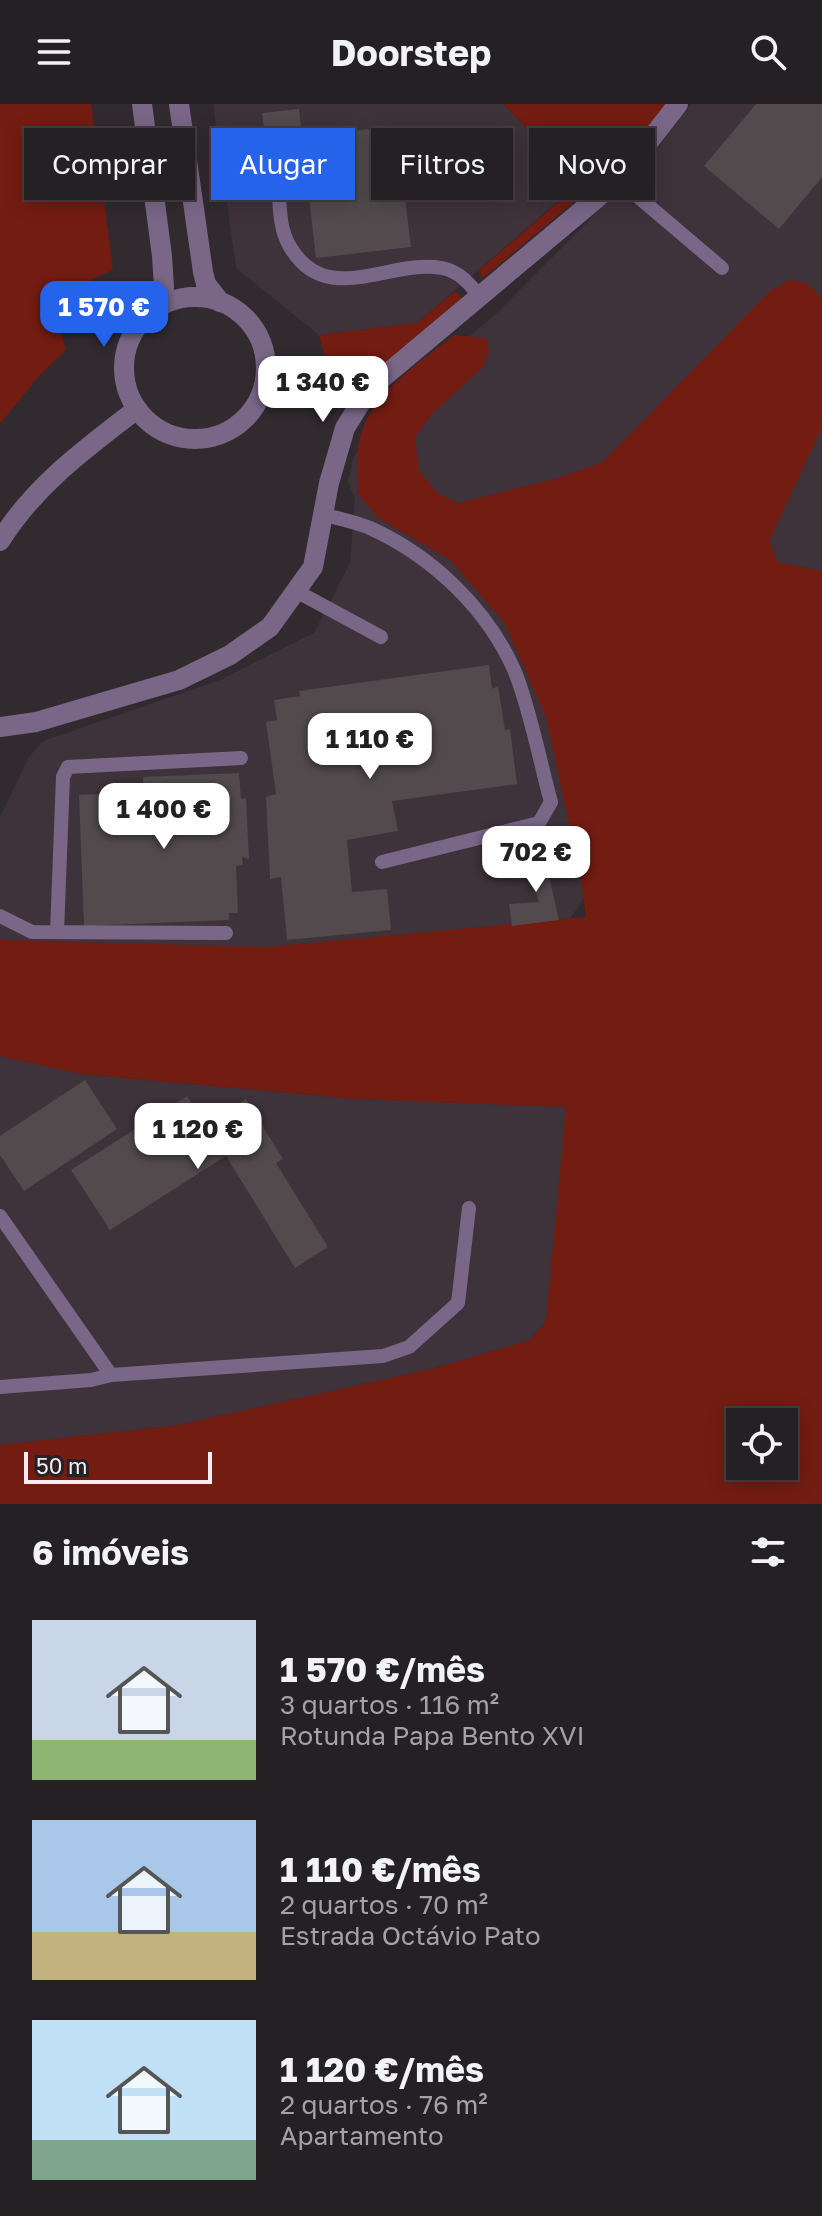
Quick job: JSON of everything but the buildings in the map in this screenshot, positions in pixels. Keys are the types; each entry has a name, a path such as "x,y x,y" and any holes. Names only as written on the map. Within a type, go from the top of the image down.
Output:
{"street":[{"path":"142,104 162,256 164,287 158,307"},
{"path":"179,104 203,272 206,284 220,302"},
{"path":"655,134 678,104"},
{"path":"0,727 36,722 179,680 230,655 270,627 313,567 329,483 345,428 369,389 550,239 592,200"},
{"path":"190,297 220,302 233,308 255,330 265,357 263,387 248,415 222,433 191,438 161,430 137,409 129,394 124,362 135,330 158,307 174,300 190,297"},
{"path":"0,541 30,498 64,465 137,409"}],"lane":[{"path":"280,200 288,244 302,263 320,275 341,278 440,268 467,281 480,297"},
{"path":"642,200 722,268"},
{"path":"323,514 370,528 406,549 455,585 480,614 515,673 551,802 539,823 382,862"},
{"path":"296,591 381,637"},
{"path":"57,932 63,777 68,767 241,758"},
{"path":"0,916 32,932 226,933"},
{"path":"0,1387 91,1380 111,1375 383,1356 409,1347 458,1303 469,1208"},
{"path":"0,1216 111,1375"}],"shaded area":[{"path":"0,104 91,104 94,128 24,128 24,200 104,200 113,269 53,300 66,350 38,377 0,424"},
{"path":"213,104 504,104 529,131 529,200 559,200 417,323 319,335 236,268 226,200 355,200 355,128 216,128"},
{"path":"504,104 666,104 647,128 529,128 529,131"},
{"path":"691,104 822,104 822,582 570,653 594,883 564,928 271,957 0,947 0,817 29,757 43,741 220,680 314,633 350,563 355,499 348,482 353,458 388,404 495,315 609,200 655,200 655,151"},
{"path":"561,200 575,200 483,278 478,271"},
{"path":"790,280 807,283 822,298 822,428 769,541 778,562 822,571 822,1504 0,1504 0,1445 178,1425 435,1368 530,1340 546,1321 566,1107 355,1099 81,1074 0,1056 0,940 266,947 586,917 581,879 546,717 504,622 450,560 378,518 358,493 357,461 365,425 384,394 454,335 487,338 489,352 483,367 432,414 415,437 419,470 437,493 458,503 558,478 603,462 770,291"},
{"path":"455,291 463,299 327,412 328,371 319,335 417,323"},
{"path":"0,1056 81,1074 355,1099 567,1107 546,1321 530,1340 435,1368 178,1425 0,1445"}]}
